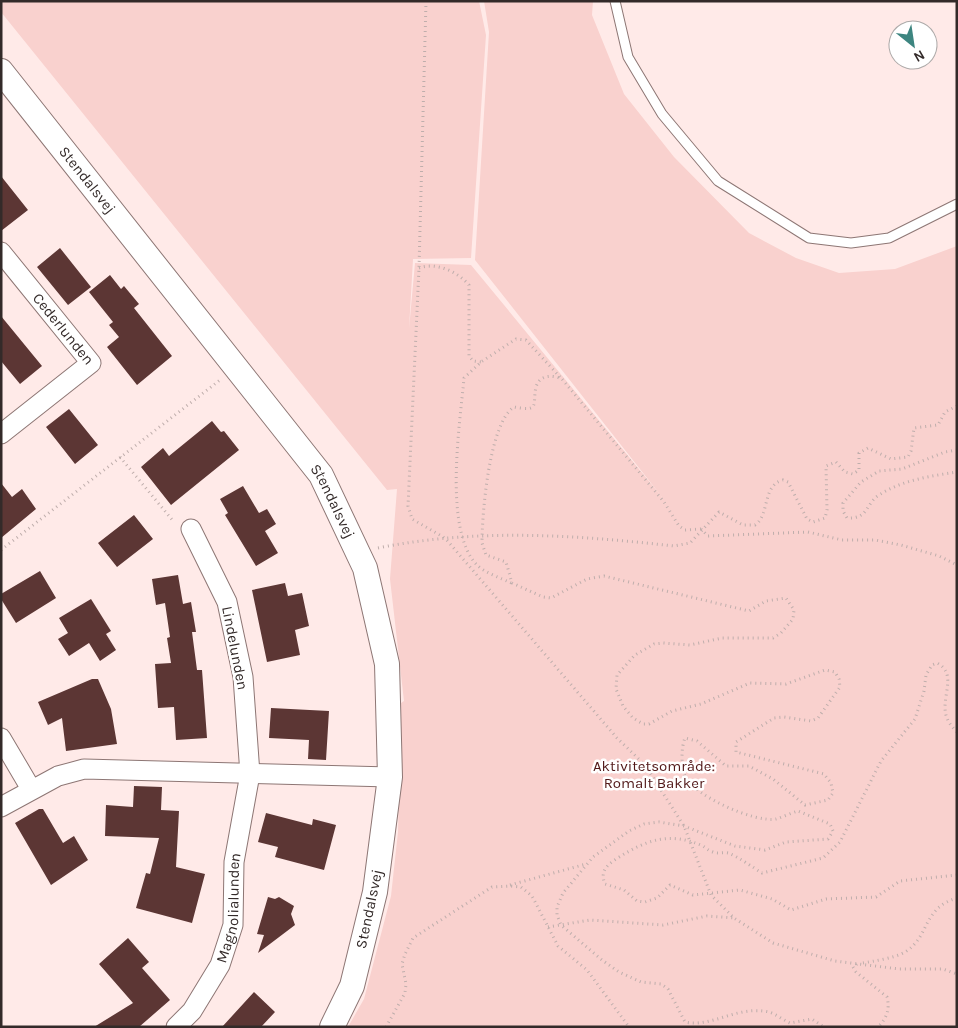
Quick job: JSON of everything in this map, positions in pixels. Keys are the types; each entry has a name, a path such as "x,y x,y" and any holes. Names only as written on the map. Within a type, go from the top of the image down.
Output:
{"street":[{"name":"Stendalsvej","path":"1,71 321,475 365,568 387,664 390,777 375,892 352,986 332,1027"},
{"name":"Cederlunden","path":"1,252 91,363 1,434"},
{"name":"Lindelunden","path":"191,529 227,602 243,677 250,774"},
{"path":"1,738 31,789"},
{"path":"1,807 58,776 84,770 390,777"},
{"name":"Magnolialunden","path":"176,1027 192,1011 220,965 233,925 234,862 250,774"}],"lane":[{"path":"615,1 628,57 662,114 718,181 809,238 851,244 889,238 957,204"}],"path":[{"path":"426,1 419,268 408,506 412,519 444,538 617,738 645,765 684,826 711,895 735,918 773,943 835,961 899,968 943,969 957,974"},
{"path":"419,268 428,265 437,266 456,275 468,285 469,356 473,361 481,362"},
{"path":"824,1027 812,1019 790,1023 770,1012 743,1011 705,1024 694,1025 685,1022 668,989 661,984 641,982 620,972 602,960 561,925 556,916 557,907 563,893 587,864 611,842 644,824 659,822 684,826 735,846 765,850 786,842 828,839 833,831 830,824 806,813 798,811 776,819 754,817 715,801 701,792 685,776 682,747 685,738 697,741 726,766 749,766 773,779 805,804 828,800 833,793 830,783 824,774 736,752 736,742 774,718 784,717 810,721 818,718 840,687 840,678 834,672 825,670 786,684 750,683 701,704 672,711 649,724 643,724 633,718 623,706 616,689 617,675 635,655 646,648 664,643 690,645 722,638 773,638 789,626 794,610 792,604 786,598 766,602 749,611 604,576 587,579 551,598 543,597 477,565 461,538 457,508 458,435 464,378 481,362 516,339 526,340 562,379 664,502 679,526 685,530 700,529 708,536 808,532 842,540 875,540 939,556 957,566"},
{"path":"1,550 220,379 214,372"},
{"path":"512,583 506,562 491,558 484,552 482,534 491,455 498,432 508,411 514,407 526,409 533,406 536,400 536,387 544,377 551,375 562,379"},
{"path":"358,552 420,539 461,538 482,534 542,534 674,546 690,543 700,529 719,512 744,525 755,525 762,518 764,507 774,484 783,480 788,482 807,519 813,522 822,520 827,510 826,466 836,462 845,472 853,474 859,470 859,453 868,448 891,459 908,457 911,452 914,428 938,425 944,412 957,406"},
{"path":"957,450 945,452 902,469 879,471 861,482 843,503 843,511 847,518 856,518 865,512 877,496 890,488 918,479 957,472"},
{"path":"120,458 176,524 191,529"},
{"path":"957,732 948,722 945,708 949,680 942,666 936,663 932,665 926,675 924,691 915,719 881,761 840,842 823,858 762,872 729,854 714,852 691,842 672,837 661,838 628,852 604,870 602,876 605,884 624,890 637,901 645,902 657,898 670,885 693,895 711,895 740,890 772,899 791,910 826,899 876,897 900,881 957,875"},
{"path":"504,887 587,864"},
{"path":"386,1027 405,993 406,984 402,964 404,954 413,938 492,887 521,888 532,896 558,946 587,970 629,1027"},
{"path":"878,1027 885,1020 889,1008 887,997 854,970 855,965 904,953 913,946 936,906 957,898"},
{"path":"548,927 590,920 663,925 707,916 735,918"}],"green space":[{"name":"Aktivitetsområde: Romalt Bakker","path":"1,1 479,1 486,35 471,258 413,259 409,329 415,263 471,265 662,497 475,260 489,32 484,1 593,1 592,15 624,94 674,157 749,233 796,258 839,273 895,269 957,246 957,1027 348,1027 364,999 391,896 398,832 401,703 404,701 390,579 397,489 387,490 1,12"}],"building":[{"path":"1,176 28,210 1,231"},
{"path":"60,248 91,287 68,305 37,267"},
{"path":"110,275 121,289 124,286 139,304 134,308 172,356 137,385 107,347 119,337 109,325 113,322 89,292"},
{"path":"1,316 42,366 20,384 1,361"},
{"path":"69,409 98,445 75,464 46,427"},
{"path":"212,421 221,432 224,431 239,450 171,505 141,467 163,448 169,456"},
{"path":"1,483 12,497 22,489 36,509 1,538"},
{"path":"243,486 259,513 267,509 276,524 265,531 278,553 256,566 225,515 228,513 220,499"},
{"path":"134,515 153,539 117,567 98,543"},
{"path":"40,571 56,598 16,623 1,599 1,594"},
{"path":"178,575 183,604 191,602 196,632 192,632 197,670 202,670 207,738 176,740 174,707 158,708 155,664 171,663 167,638 170,637 165,603 156,605 152,579"},
{"path":"285,583 288,596 302,593 309,626 295,630 300,655 267,662 252,590"},
{"path":"91,599 111,631 106,634 116,650 100,661 89,643 69,656 58,639 68,633 59,618"},
{"path":"92,679 98,679 111,709 117,744 66,751 62,718 48,725 38,702"},
{"path":"271,708 329,711 326,760 308,759 309,740 269,738"},
{"path":"134,786 162,787 161,810 179,811 176,867 205,874 192,923 136,908 146,873 150,874 159,838 105,836 106,805 133,807"},
{"path":"39,809 43,809 63,843 74,836 88,860 51,885 15,823"},
{"path":"266,813 312,825 313,819 336,825 324,870 275,857 278,847 258,842"},
{"path":"268,897 275,899 279,897 294,906 291,914 295,925 258,953 264,935 257,934"},
{"path":"128,938 149,962 142,968 170,1000 139,1027 94,1027 133,1003 99,964"},
{"path":"254,992 275,1012 261,1027 222,1027"}]}
